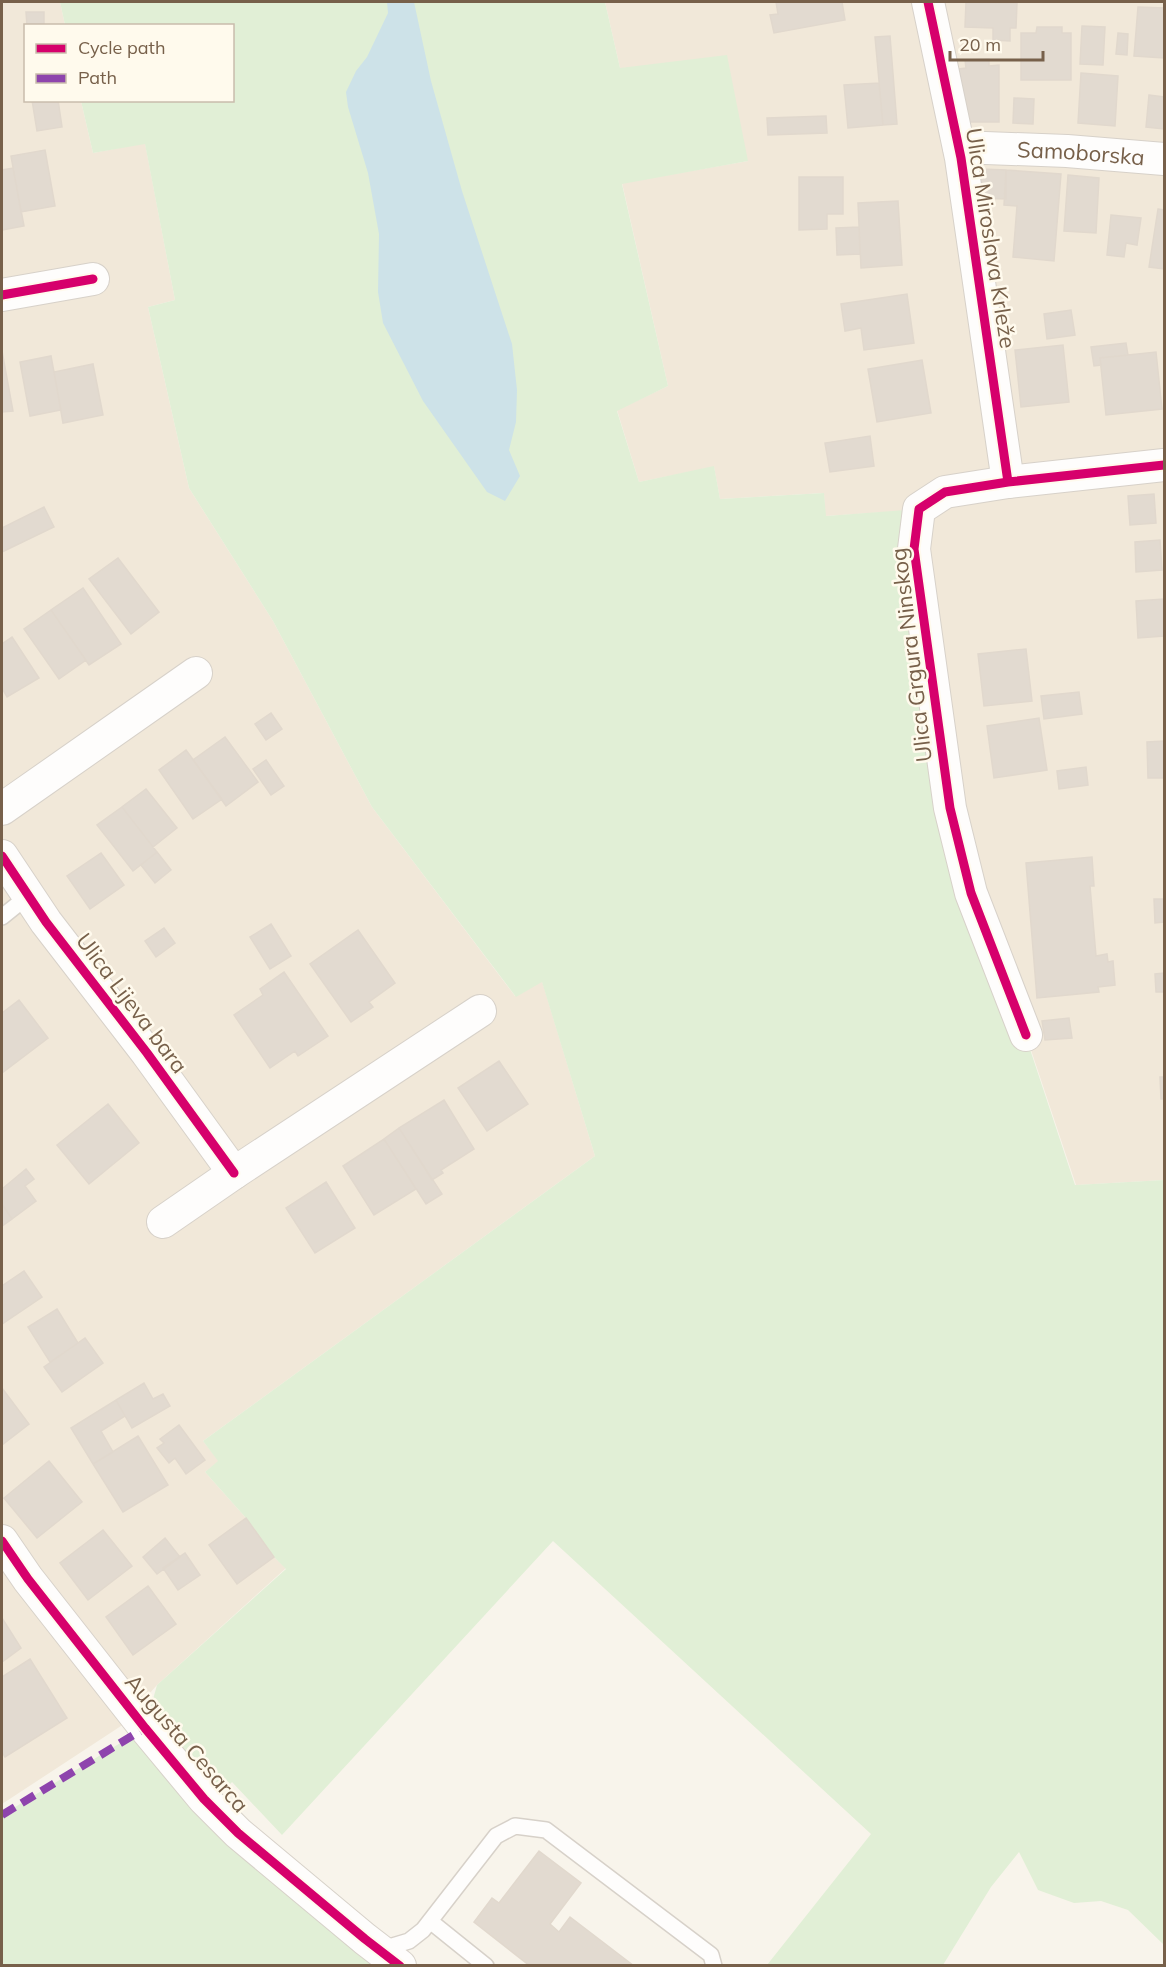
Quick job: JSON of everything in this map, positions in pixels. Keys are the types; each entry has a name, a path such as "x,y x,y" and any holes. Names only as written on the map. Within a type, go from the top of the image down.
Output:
{"street":[{"name":"Ulica Miroslava Krleže","path":"928,2 959,147 1008,482"},
{"name":"Samoborska","path":"959,147 1067,151 1164,159"},
{"path":"2,295 93,279"},
{"name":"Ulica Grgura Ninskog","path":"1026,1035 971,893 950,808 914,549 919,509 945,492 1008,482 1164,465"},
{"path":"2,810 196,673"},
{"name":"Ulica Lijeva bara","path":"2,856 28,896 234,1173"},
{"path":"163,1222 480,1011"},
{"name":"Augusta Cesarca","path":"2,1541 28,1579 204,1799 238,1833 390,1958"}],"lane":[{"path":"2,917 28,896"},
{"path":"390,1958 430,1921 495,1836 515,1827 530,1827 546,1830 711,1955 714,1965"},
{"path":"430,1921 486,1965"}],"shaded area":[{"path":"2,2 60,2 65,24 24,24 24,102 81,102 93,153 145,143 175,300 148,307 189,488 273,621 372,807 515,996 542,981 595,1156 203,1441 219,1461 205,1472 246,1518 274,1557 286,1568 157,1685 121,1726 2,1804"},
{"path":"387,2 414,2 431,81 462,191 512,344 517,390 516,422 509,450 520,476 505,501 487,492 423,401 383,323 378,292 379,234 368,173 348,107 346,92 356,71 367,57 388,13"},
{"path":"605,2 1164,2 1164,1180 1076,1185 1026,1035 971,893 919,510 825,516 824,493 720,499 714,467 639,482 617,410 668,386 622,183 748,161 620,68"}],"green space":[{"path":"60,2 605,2 620,68 727,55 748,161 622,184 668,386 617,411 639,482 714,466 720,499 824,493 826,516 919,509 950,808 1075,1185 1164,1180 1164,1945 1128,1910 1101,1901 1074,1903 1038,1890 1019,1852 991,1887 943,1965 767,1965 871,1834 553,1541 282,1835 232,1782 211,1805 400,1965 6,1966 2,1963 2,1815 145,1728 157,1685 286,1569 274,1557 246,1518 205,1472 218,1461 203,1441 595,1156 542,982 516,997 372,807 273,621 189,488 148,307 175,300 145,144 93,153 81,102 234,102 234,24 65,24"}],"building":[{"path":"776,2 842,2 845,20 774,33 770,15 778,14"},
{"path":"966,2 1017,3 1016,28 1010,28 1010,41 993,40 993,28 965,27"},
{"path":"1138,7 1164,8 1164,58 1134,56"},
{"path":"26,12 44,12 44,24 27,24"},
{"path":"1082,26 1105,27 1103,65 1080,64"},
{"path":"1037,27 1062,27 1062,33 1071,33 1071,80 1021,80 1021,33 1036,33"},
{"path":"1118,33 1128,34 1127,55 1116,54"},
{"path":"890,36 897,124 883,125 875,37"},
{"path":"989,59 989,66 999,65 999,122 959,122 959,69 966,68 965,60"},
{"path":"1081,73 1118,76 1115,126 1078,123"},
{"path":"879,83 883,125 848,128 844,85"},
{"path":"1149,95 1164,97 1164,129 1146,127"},
{"path":"1014,98 1034,99 1033,124 1013,123"},
{"path":"32,102 58,102 62,127 37,131"},
{"path":"826,116 827,133 768,135 767,118"},
{"path":"45,150 55,206 21,212 11,156"},
{"path":"13,168 24,226 2,230 2,170"},
{"path":"980,169 1006,170 1006,199 979,198"},
{"path":"1006,170 1061,174 1054,261 1013,257 1017,206 1004,205"},
{"path":"1068,175 1099,178 1096,233 1064,231"},
{"path":"799,177 843,177 843,214 827,214 827,229 799,230"},
{"path":"898,201 902,265 861,268 858,203"},
{"path":"1158,209 1164,210 1164,269 1149,267"},
{"path":"1111,215 1141,218 1137,245 1126,243 1124,257 1107,255"},
{"path":"859,227 860,254 837,255 836,228"},
{"path":"907,294 914,343 864,350 861,328 845,331 841,304"},
{"path":"1071,310 1075,335 1047,339 1044,314"},
{"path":"1126,343 1128,355 1100,358 1101,365 1094,366 1091,347"},
{"path":"1063,345 1069,402 1021,407 1015,350"},
{"path":"2,351 13,411 2,412"},
{"path":"1156,352 1162,409 1106,415 1100,358"},
{"path":"51,356 61,410 30,416 20,362"},
{"path":"922,360 931,413 877,422 868,369"},
{"path":"93,364 103,415 63,423 54,372"},
{"path":"870,436 874,466 830,472 825,443"},
{"path":"1154,494 1156,523 1130,525 1128,496"},
{"path":"44,507 54,527 2,552 2,528"},
{"path":"1160,540 1162,570 1136,572 1135,542"},
{"path":"118,558 159,612 131,634 89,579"},
{"path":"83,588 121,644 89,665 51,610"},
{"path":"1164,599 1164,636 1138,638 1136,601"},
{"path":"51,610 86,660 59,679 24,629"},
{"path":"12,637 39,678 7,697 2,688 2,644"},
{"path":"1026,649 1032,701 984,706 978,654"},
{"path":"1079,692 1082,714 1044,719 1041,696"},
{"path":"271,713 282,729 266,740 255,724"},
{"path":"1039,718 1047,770 994,778 987,726"},
{"path":"225,737 258,782 226,806 193,760"},
{"path":"1164,741 1164,778 1148,778 1147,742"},
{"path":"186,750 222,799 193,819 159,770"},
{"path":"266,760 284,786 271,795 253,769"},
{"path":"1086,767 1088,785 1059,789 1057,771"},
{"path":"146,789 177,828 153,847 122,807"},
{"path":"122,807 157,852 133,871 97,825"},
{"path":"157,852 171,870 155,883 141,865"},
{"path":"101,853 124,885 90,909 67,876"},
{"path":"1092,857 1094,886 1090,886 1096,956 1107,954 1108,962 1113,961 1115,985 1098,987 1099,992 1037,998 1026,863"},
{"path":"1154,899 1164,899 1164,922 1155,923"},
{"path":"271,924 291,956 270,969 250,937"},
{"path":"164,928 175,943 156,957 145,941"},
{"path":"358,930 395,983 369,1002 373,1007 351,1022 310,964"},
{"path":"284,972 328,1036 298,1056 295,1051 270,1068 234,1015 263,995 260,989"},
{"path":"1164,973 1164,992 1156,992 1155,974"},
{"path":"19,1000 48,1038 2,1073 2,1013"},
{"path":"1069,1018 1072,1038 1045,1040 1042,1021"},
{"path":"499,1061 528,1104 487,1131 458,1088"},
{"path":"1160,1077 1164,1077 1164,1099 1161,1099"},
{"path":"444,1100 474,1149 441,1170 443,1173 432,1180 399,1128"},
{"path":"108,1104 139,1143 89,1184 57,1145"},
{"path":"399,1128 442,1194 426,1204 384,1139"},
{"path":"384,1139 416,1189 374,1215 343,1166"},
{"path":"26,1169 34,1179 25,1186 36,1201 12,1219 2,1204 2,1189"},
{"path":"326,1182 355,1228 315,1253 286,1208"},
{"path":"2,1204 12,1219 2,1226"},
{"path":"24,1271 42,1297 2,1324 2,1286"},
{"path":"57,1309 78,1343 50,1362 28,1327"},
{"path":"85,1338 103,1363 62,1392 44,1367"},
{"path":"144,1383 153,1399 163,1394 170,1406 132,1428 116,1400"},
{"path":"2,1388 29,1424 2,1445"},
{"path":"116,1400 125,1416 101,1431 113,1452 93,1464 71,1428"},
{"path":"179,1425 205,1460 186,1474 175,1458 169,1463 157,1448 164,1443 160,1439"},
{"path":"138,1436 168,1485 123,1512 93,1464"},
{"path":"49,1461 82,1502 37,1538 4,1498"},
{"path":"246,1518 274,1557 237,1584 209,1545"},
{"path":"103,1530 132,1566 88,1600 60,1563"},
{"path":"165,1538 180,1557 157,1574 143,1557"},
{"path":"185,1553 200,1575 178,1590 163,1568"},
{"path":"148,1586 176,1624 133,1655 106,1617"},
{"path":"2,1618 21,1648 2,1662"},
{"path":"30,1659 67,1718 5,1757 2,1752 2,1677"},
{"path":"539,1851 581,1883 550,1924 559,1932 570,1917 634,1966 530,1966 474,1922 492,1898 499,1903"}],"marked path":[{"path":"2,1815 145,1728"}],"cycle path":[{"path":"928,2 961,158 1008,482"},
{"path":"2,295 93,279"},
{"path":"1026,1035 971,893 950,808 914,549 919,509 945,492 1008,482 1164,465"},
{"path":"2,856 46,922 147,1053 234,1173"},
{"path":"2,1541 28,1579 204,1799 238,1833 400,1966"}]}
